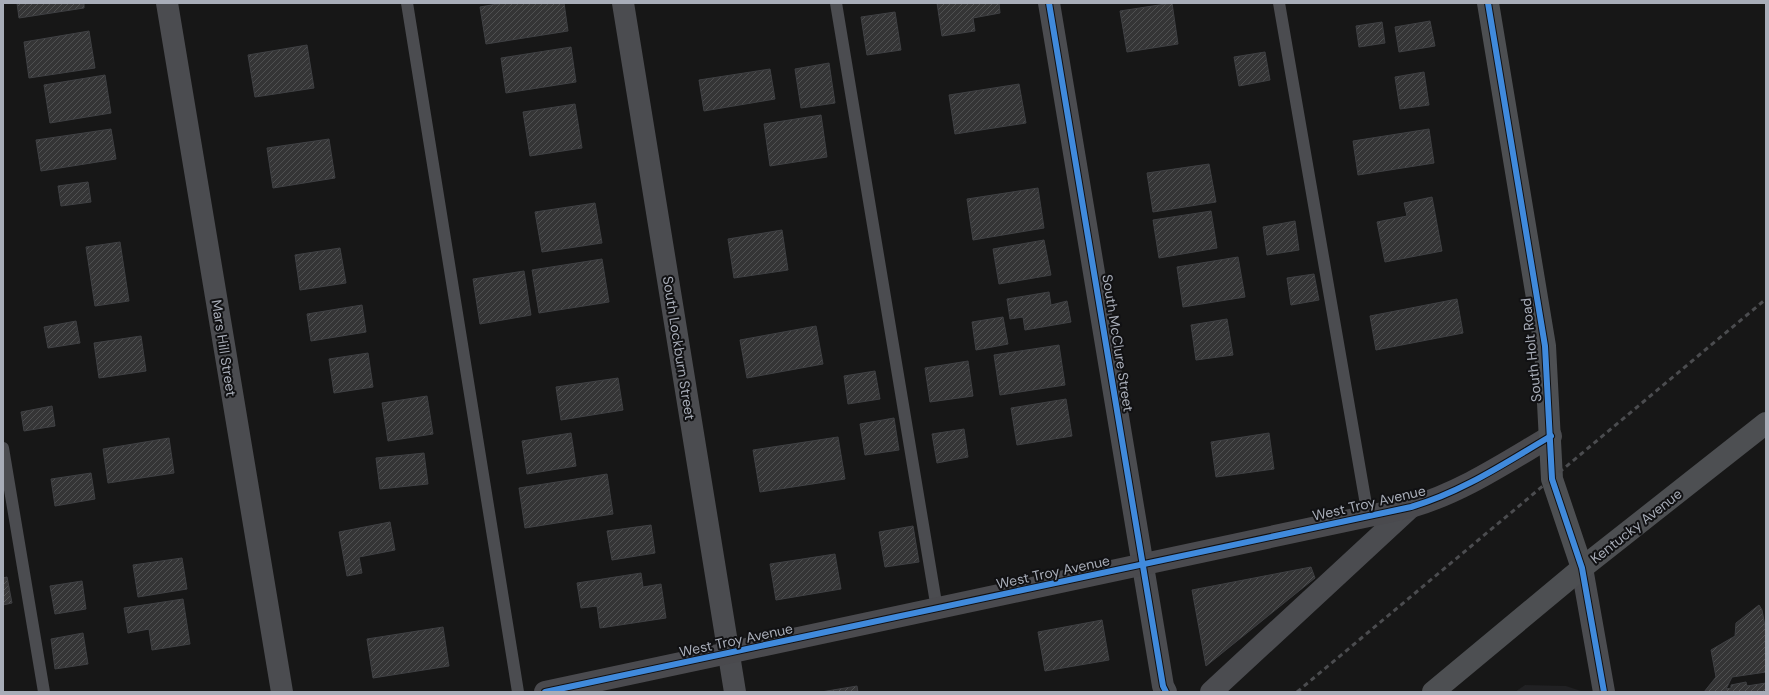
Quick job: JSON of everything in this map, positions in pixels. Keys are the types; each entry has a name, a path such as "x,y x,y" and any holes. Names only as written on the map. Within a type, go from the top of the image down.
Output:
{"main road":[{"name":"South Holt Road","path":"1488,3 1545,346 1551,436 1552,479 1582,568"},
{"name":"Kentucky Avenue","path":"1433,692 1582,568 1766,423"}],"street":[{"name":"Mars Hill Street","path":"167,3 282,692"},
{"name":"South Lockburn Street","path":"623,3 735,692"},
{"name":"South McClure Street","path":"1049,3 1164,689"},
{"name":"West Troy Avenue","path":"545,692 1411,507 1447,495 1472,483 1551,436"},
{"path":"1211,692 1411,507"},
{"name":"South Holt Road","path":"1582,568 1604,692"}],"lane":[{"path":"407,3 518,692"},
{"path":"836,3 937,609"},
{"path":"1279,3 1368,516"},
{"path":"3,448 44,692"}],"shaded area":[{"path":"1525,685 1566,686 1584,692 1515,692"}],"building":[{"path":"17,3 84,3 84,8 19,18"},
{"path":"503,3 564,3 568,31 486,44 480,7"},
{"path":"937,3 999,3 1000,13 973,18 975,31 942,36"},
{"path":"1172,3 1178,44 1127,52 1120,11"},
{"path":"895,12 901,50 867,55 861,17"},
{"path":"1430,21 1435,46 1399,52 1395,27"},
{"path":"1382,22 1385,43 1359,47 1356,26"},
{"path":"89,31 95,68 29,78 24,42"},
{"path":"307,45 314,88 255,97 248,55"},
{"path":"571,47 576,82 506,93 501,58"},
{"path":"1265,52 1270,80 1239,86 1234,57"},
{"path":"829,63 835,103 801,108 795,69"},
{"path":"770,69 775,99 704,111 699,80"},
{"path":"1424,72 1429,105 1400,109 1395,77"},
{"path":"105,75 111,113 50,123 44,85"},
{"path":"1019,84 1026,123 955,134 949,95"},
{"path":"575,104 582,148 530,156 523,112"},
{"path":"821,115 827,157 770,166 764,124"},
{"path":"111,129 116,159 41,171 36,140"},
{"path":"1429,129 1434,163 1358,175 1353,141"},
{"path":"329,139 335,178 273,188 267,148"},
{"path":"1209,164 1216,202 1153,212 1147,173"},
{"path":"88,182 91,202 61,206 58,186"},
{"path":"1038,188 1044,228 973,240 967,199"},
{"path":"1432,197 1442,251 1385,262 1377,222 1407,216 1404,203"},
{"path":"595,203 602,243 542,252 535,212"},
{"path":"1211,211 1217,248 1159,258 1153,220"},
{"path":"1295,221 1299,250 1267,255 1263,227"},
{"path":"782,230 788,270 734,278 728,239"},
{"path":"1044,240 1051,275 999,284 993,249"},
{"path":"120,242 129,301 95,306 86,247"},
{"path":"340,248 346,283 300,290 295,255"},
{"path":"1238,257 1245,297 1183,307 1177,267"},
{"path":"602,259 609,302 539,313 532,270"},
{"path":"524,271 531,315 480,324 473,279"},
{"path":"1314,274 1319,300 1291,305 1287,278"},
{"path":"1049,292 1051,305 1067,301 1071,322 1025,330 1023,317 1010,319 1007,299"},
{"path":"1457,299 1463,333 1376,350 1370,316"},
{"path":"362,305 366,332 311,341 307,314"},
{"path":"1003,317 1008,344 976,350 972,322"},
{"path":"1227,319 1233,355 1196,360 1191,325"},
{"path":"76,321 80,343 48,348 44,327"},
{"path":"816,326 823,364 747,378 740,340"},
{"path":"141,336 146,371 99,378 94,343"},
{"path":"1059,345 1065,385 1000,395 994,355"},
{"path":"368,353 373,387 334,393 329,359"},
{"path":"968,361 973,396 930,402 925,368"},
{"path":"875,371 880,399 848,404 844,376"},
{"path":"618,378 623,410 561,420 556,387"},
{"path":"427,396 433,434 388,441 382,403"},
{"path":"1066,399 1072,436 1017,445 1011,408"},
{"path":"52,406 55,426 24,431 21,412"},
{"path":"894,418 899,450 865,455 860,424"},
{"path":"964,429 968,457 937,463 932,434"},
{"path":"571,433 576,466 527,474 522,441"},
{"path":"1269,433 1274,469 1216,477 1211,442"},
{"path":"838,437 845,479 760,492 753,450"},
{"path":"169,438 174,473 108,483 103,449"},
{"path":"424,453 428,484 380,489 376,458"},
{"path":"91,473 95,499 55,506 51,479"},
{"path":"607,474 613,514 525,528 519,488"},
{"path":"390,522 395,550 359,557 362,573 347,576 339,532"},
{"path":"651,525 655,553 612,560 607,531"},
{"path":"913,526 919,562 885,567 879,532"},
{"path":"835,554 841,589 776,600 770,564"},
{"path":"182,558 187,589 138,597 133,565"},
{"path":"1311,567 1315,578 1206,666 1192,590"},
{"path":"641,573 643,587 661,584 666,618 600,628 597,606 581,608 577,583"},
{"path":"7,577 12,603 3,605 3,578"},
{"path":"82,581 86,609 55,614 50,586"},
{"path":"183,599 190,644 152,650 149,629 128,633 124,608"},
{"path":"1759,605 1762,610 1766,632 1766,672 1732,677 1726,689 1731,688 1731,685 1746,682 1747,686 1766,683 1766,692 1704,692 1716,677 1711,650 1735,636 1736,623"},
{"path":"1102,620 1109,660 1045,671 1038,632"},
{"path":"443,627 449,666 373,678 367,639"},
{"path":"83,633 88,664 55,669 51,639"},
{"path":"857,686 858,692 821,692"}],"railway":[{"path":"1297,692 1766,299"}],"cycle path":[{"path":"1049,3 1163,686 1166,692"},
{"path":"1488,3 1545,346 1552,479 1582,568 1604,692"},
{"path":"545,692 1411,507 1430,501 1466,485 1551,436"}]}
